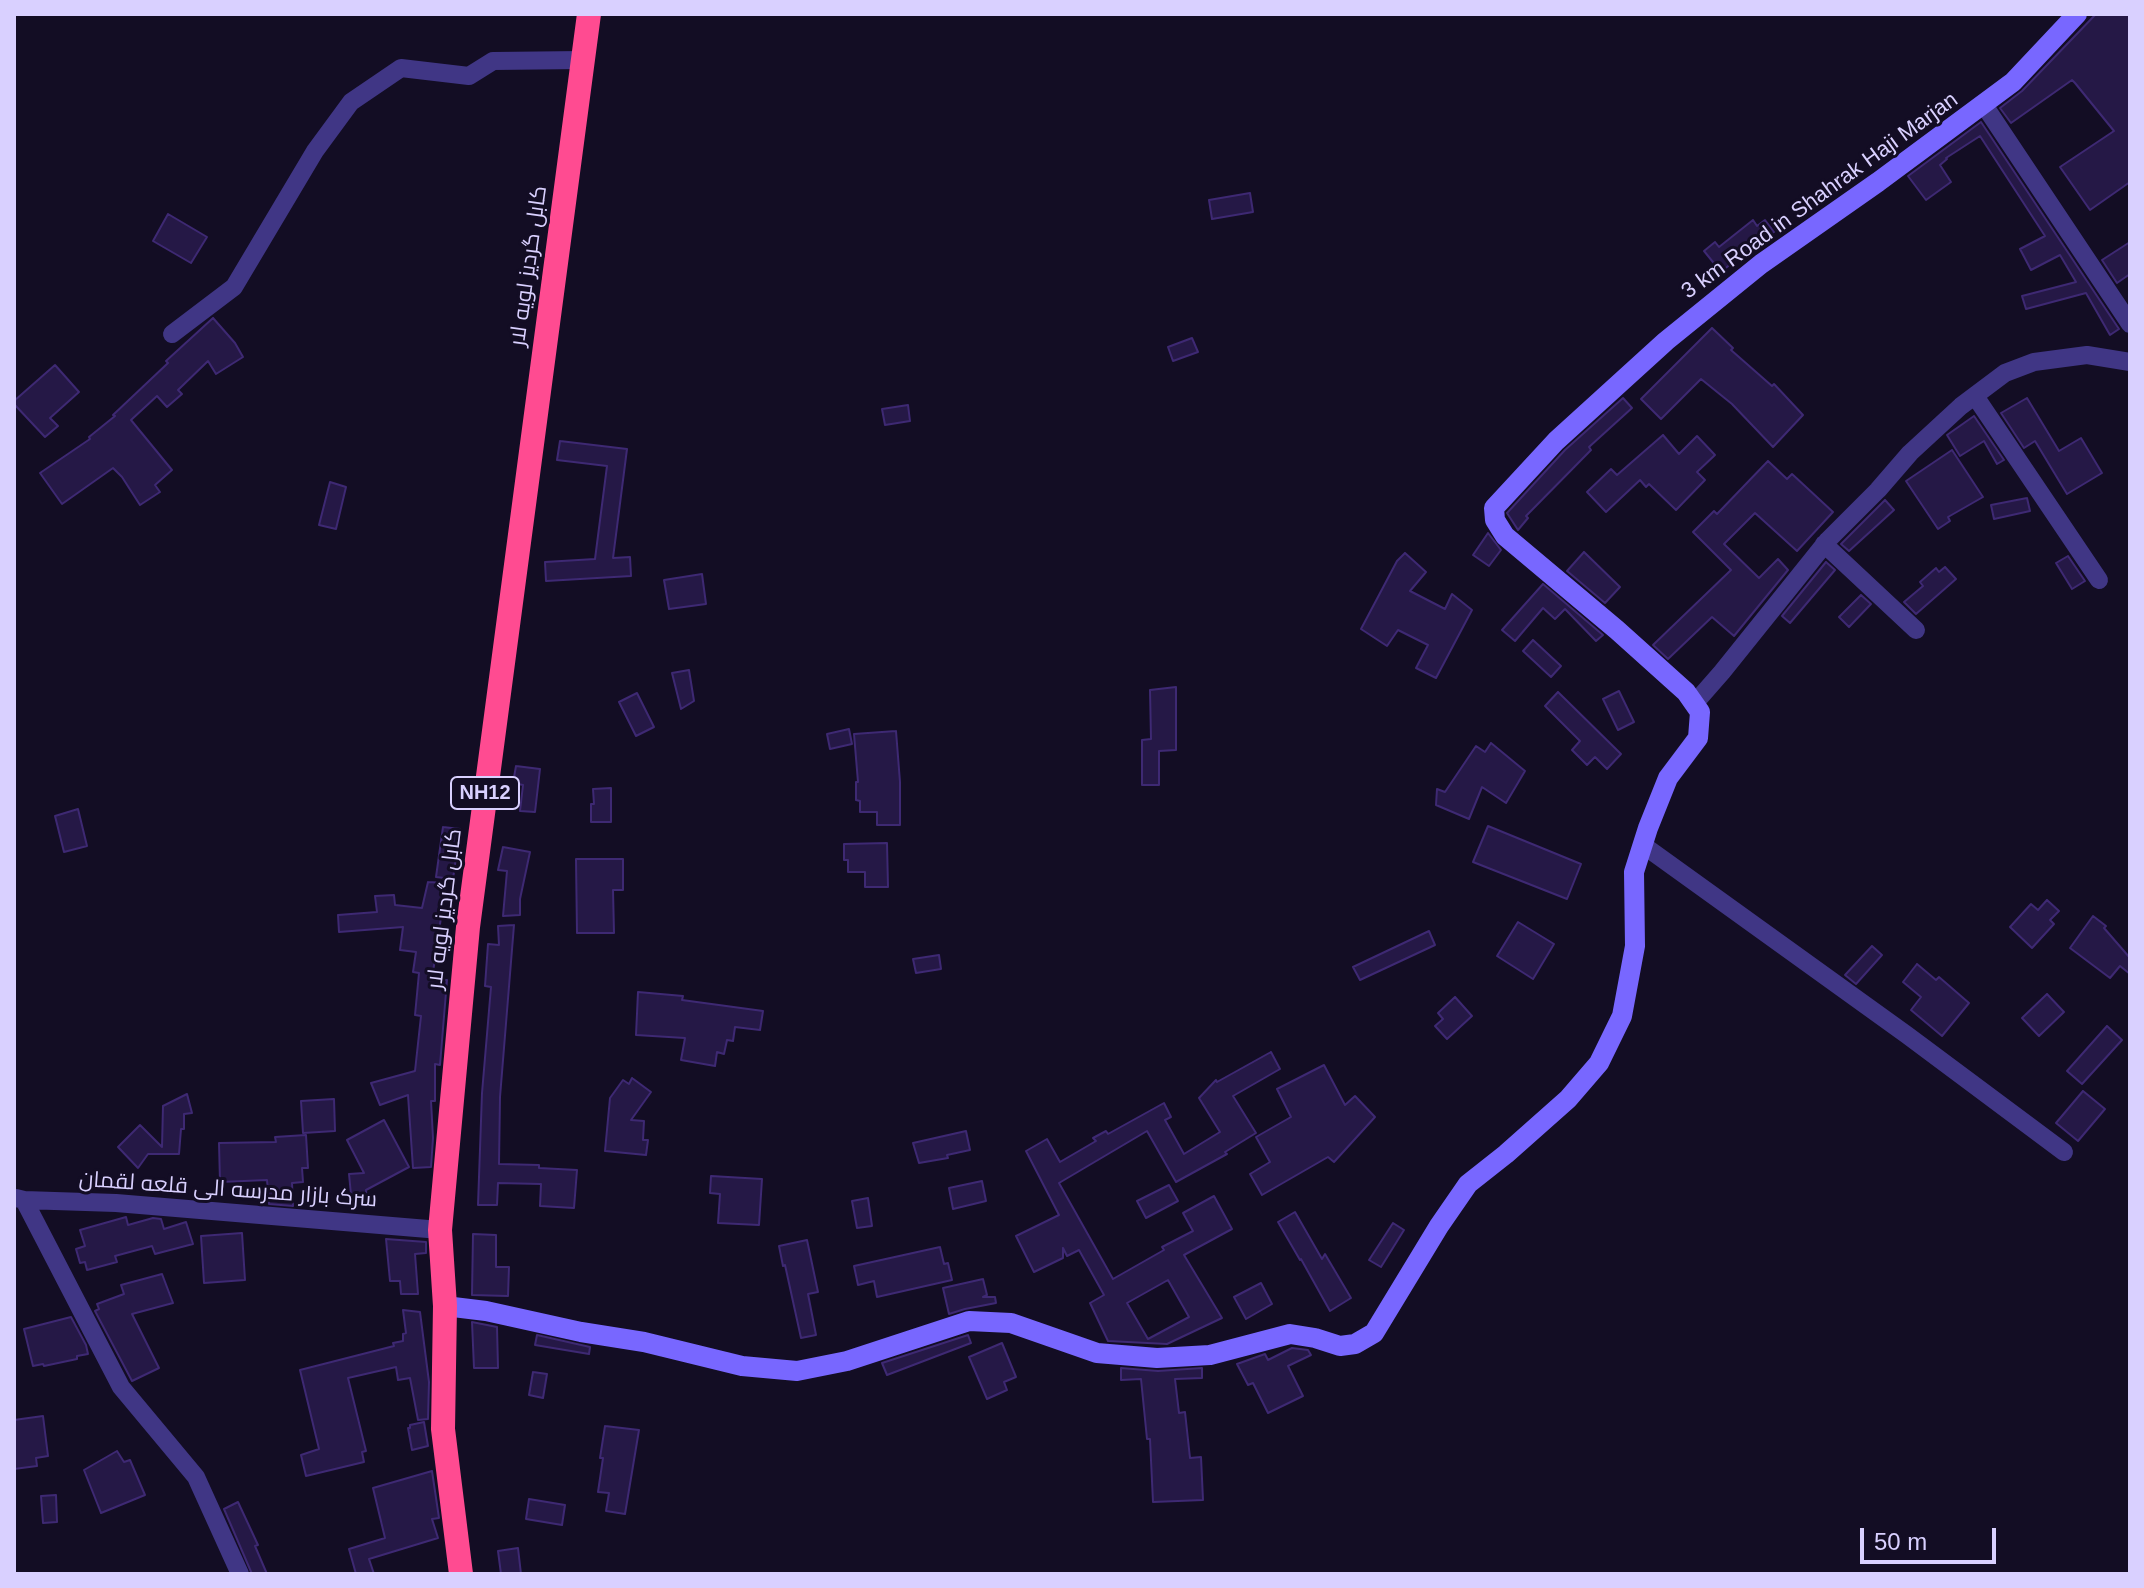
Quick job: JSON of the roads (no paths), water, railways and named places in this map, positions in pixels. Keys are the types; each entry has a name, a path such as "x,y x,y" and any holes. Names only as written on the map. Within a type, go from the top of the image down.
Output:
{"highway":[{"name":"کابل گردیز لویه لار","path":"461,1574 443,1429 445,1306 440,1230 468,927 589,14"}],"street":[{"name":"3 km Road in Shahrak Haji Marjan","path":"1694,704 1686,692 1617,630 1505,536 1495,520 1494,508 1556,441 1666,341 1761,264 2013,82 2077,14"},
{"path":"172,334 234,287 315,151 351,102 401,68 469,76 493,61 582,60"},
{"path":"1984,105 2130,324"},
{"path":"445,1306 644,1342 742,1366 797,1371 847,1361 969,1321 1011,1323 1097,1353 1157,1358 1210,1355 1290,1334 1340,1346 1355,1344 1374,1333 1468,1184 1568,1099 1599,1063 1622,1016 1635,946 1634,872 1668,778 1698,738 1700,712 1694,704 1824,544 1910,453 1975,396 2005,373 2034,362 2087,355 2130,362"},
{"path":"1975,396 2099,580"},
{"path":"1824,544 1916,630"},
{"path":"1643,845 2064,1152"},
{"path":"19,1199 121,1387 196,1477 240,1574"},
{"name":"سرک بازار مدرسه الی قلعه لقمان","path":"19,1199 116,1203 440,1230"}]}
